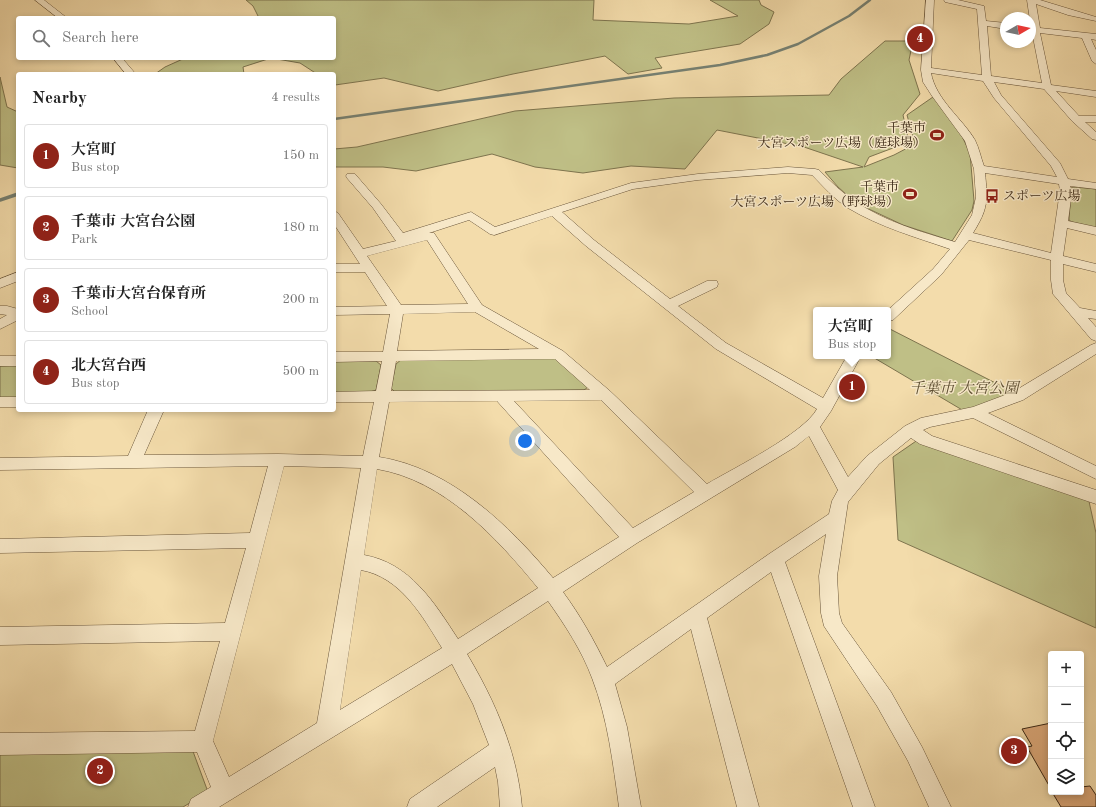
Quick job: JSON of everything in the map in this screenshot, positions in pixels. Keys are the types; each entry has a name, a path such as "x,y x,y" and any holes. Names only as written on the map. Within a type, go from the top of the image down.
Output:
{"street":[{"path":"39,0 60,16"},
{"path":"891,314 937,272 958,247 978,215 982,197 979,169 970,141 935,94 928,82 926,70 930,0"},
{"path":"948,0 981,8 987,79 997,96 1056,165 1064,182 1066,192 1057,258 1057,280 1060,294 1096,336"},
{"path":"1032,12 1032,0 1071,13 1096,19"},
{"path":"982,23 1000,25"},
{"path":"1036,29 1096,37"},
{"path":"1086,36 1096,62"},
{"path":"1036,41 1047,87 1076,119 1095,134"},
{"path":"120,60 129,72"},
{"path":"926,70 1096,94"},
{"path":"1076,119 1096,119"},
{"path":"979,169 1096,186"},
{"path":"360,254 471,216 494,231 630,186 698,177 788,170 815,172 834,191 852,205 896,228 958,247"},
{"path":"351,176 377,206 401,240"},
{"path":"554,211 590,243 721,346 826,407"},
{"path":"1061,223 1096,231"},
{"path":"327,728 370,462 383,396 397,310 360,254 339,230"},
{"path":"965,235 1096,268"},
{"path":"401,240 430,236 477,308 558,354 605,395 705,493"},
{"path":"336,268 369,268"},
{"path":"0,284 16,277"},
{"path":"669,305 712,284"},
{"path":"336,311 477,308"},
{"path":"0,310 7,310 16,313"},
{"path":"1075,312 1096,315"},
{"path":"0,325 16,315"},
{"path":"940,807 914,754 884,699 833,626 830,613 828,576 840,502 847,490 873,460 910,430 926,422 975,412 1018,396 1096,348"},
{"path":"336,357 558,354"},
{"path":"199,807 455,651 631,538 789,443 811,427 820,417 852,359"},
{"path":"0,361 16,361"},
{"path":"336,397 502,397 605,395"},
{"path":"502,397 631,538"},
{"path":"0,402 16,402"},
{"path":"133,462 155,412"},
{"path":"975,412 986,419 1096,473"},
{"path":"811,427 818,436 847,490"},
{"path":"910,430 926,440 1096,497"},
{"path":"224,792 203,741 278,460"},
{"path":"0,464 278,460 370,462 395,466 420,476 443,488 462,500 504,536 526,559 581,633 603,680 613,717 630,807"},
{"path":"603,680 775,559 837,518"},
{"path":"0,546 256,540"},
{"path":"775,559 864,807"},
{"path":"354,561 372,563 389,571 407,585 424,605 455,651 478,690 487,711 508,774 511,807"},
{"path":"697,614 748,807"},
{"path":"0,636 232,632"},
{"path":"0,744 203,741"},
{"path":"418,807 500,750"}],"green space":[{"path":"246,0 594,0 593,20 689,24 738,16 710,0 759,0 761,5 774,12 769,24 740,44 655,58 662,68 628,74 605,56 513,74 438,91 384,78 336,85 336,72 314,72 300,63 283,60 336,60 336,16 258,16 253,6"},
{"path":"885,41 913,41 909,60 920,94 903,115 909,142 869,157 864,167 894,155 915,144 907,115 933,97 957,126 970,153 974,201 972,210 952,241 903,225 856,203 838,187 825,172 863,167 804,147 717,130 685,169 631,166 583,173 535,167 492,154 416,171 383,167 336,167 336,149 357,147 515,111 674,98 829,95 841,79"},
{"path":"181,60 265,60 243,67 244,72 158,72"},
{"path":"0,77 7,107 16,111 16,168 0,165"},
{"path":"1071,188 1096,189 1096,228 1069,220"},
{"name":"千葉市 大宮公園","path":"891,330 1015,393 964,411 876,359 891,359"},
{"path":"552,357 561,359 591,385 584,390 395,392 391,388 396,364 402,359"},
{"path":"336,361 376,361 381,365 376,390 370,392 336,393"},
{"path":"16,365 16,398 0,398 0,366"},
{"path":"922,437 1088,497 1096,533 1096,628 898,540 893,457"},
{"path":"191,746 208,792 183,807 0,807 0,751"}],"building":[{"path":"1048,724 1048,784 1027,747 1032,746 1022,729"},
{"path":"1090,786 1096,795 1096,807 1061,807 1054,795 1084,795 1084,787"}],"waterway":[{"path":"336,119 720,65 767,55 798,44 849,16 870,0"},
{"path":"0,200 16,195"}],"place":[{"name":"北大宮台西","path":"920,39"},
{"name":"千葉市 大宮スポーツ広場（庭球場）","path":"937,135"},
{"name":"千葉市 大宮スポーツ広場（野球場）","path":"910,194"},
{"name":"スポーツ広場","path":"992,196"},
{"name":"大宮町","path":"852,387"},
{"name":"千葉市大宮台保育所","path":"1014,751"},
{"name":"千葉市 大宮台公園","path":"100,771"}]}
